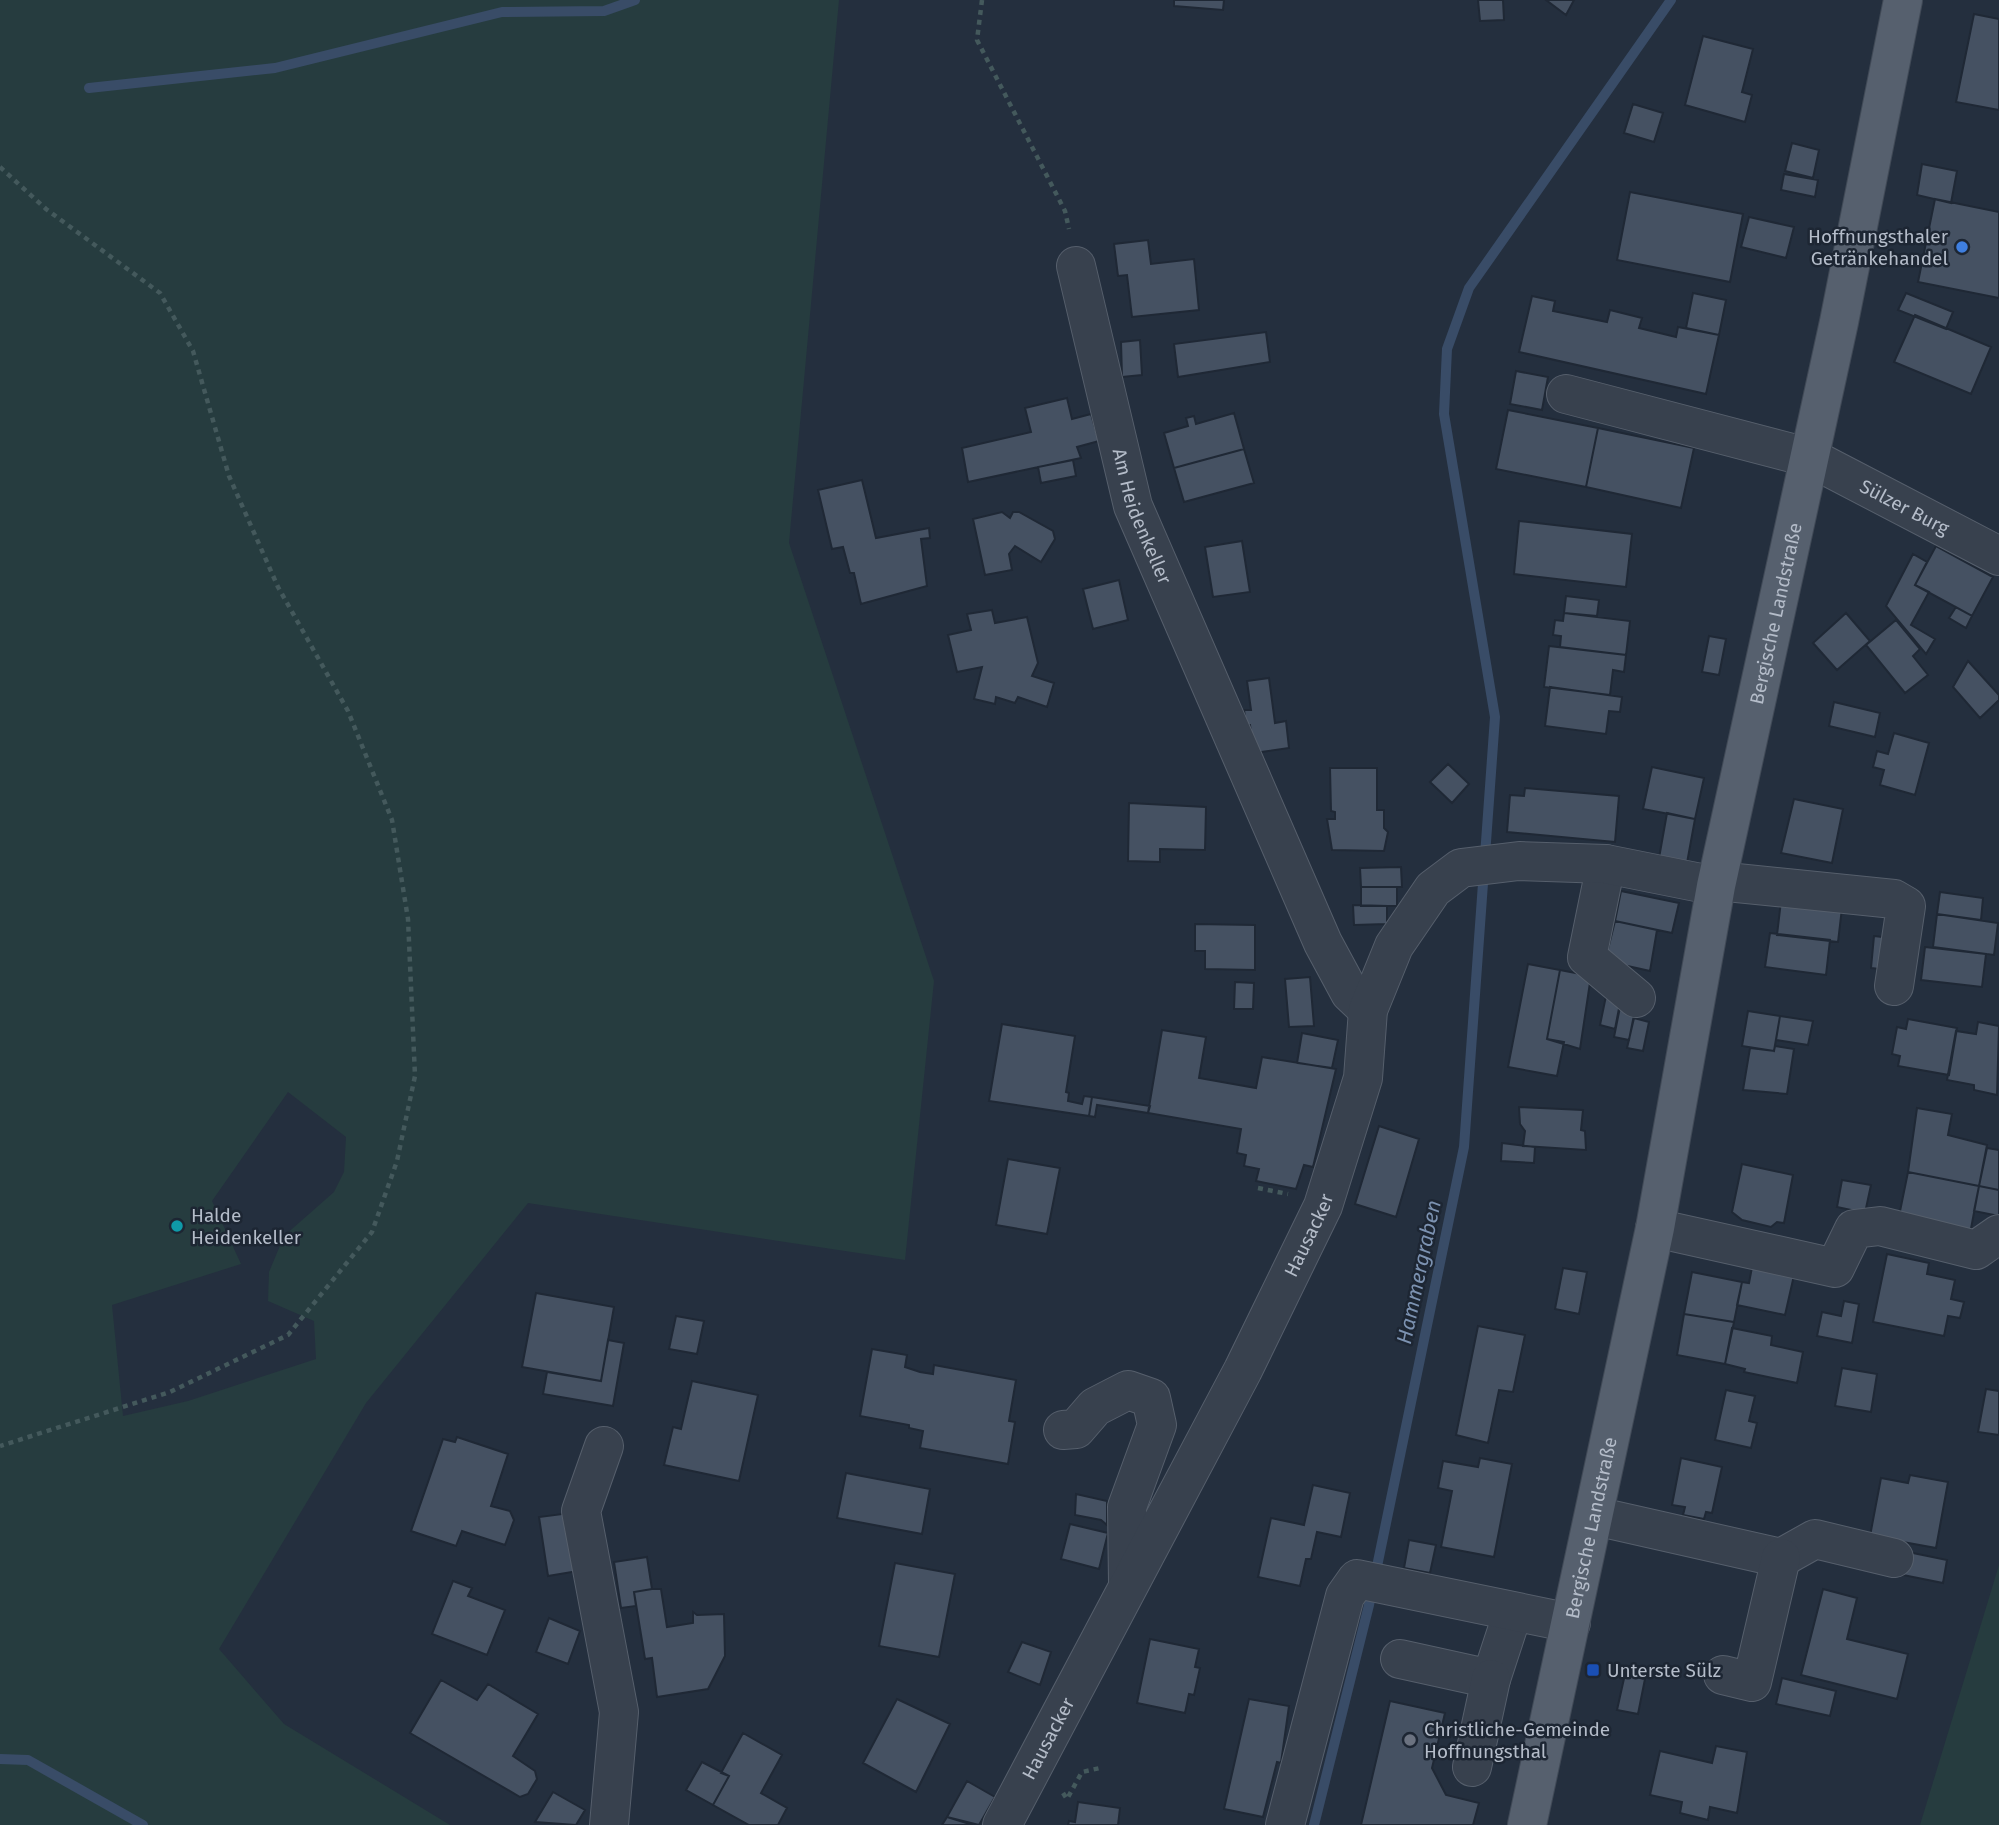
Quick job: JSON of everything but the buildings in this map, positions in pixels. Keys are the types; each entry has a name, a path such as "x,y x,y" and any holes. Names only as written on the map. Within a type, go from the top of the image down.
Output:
{"main road":[{"name":"Bergische Landstraße","path":"1527,1825 1655,1228 1716,884 1811,458 1903,0"}],"street":[{"name":"Am Heidenkeller","path":"1076,266 1133,506 1323,943 1350,993 1368,1010"},
{"name":"Sülzer Burg","path":"1566,394 1811,458 1999,556"},
{"name":"Hausacker","path":"1003,1825 1243,1370 1324,1206 1363,1078 1368,1010 1400,936 1433,889 1461,869 1519,861 1606,864 1716,884 1894,899 1906,906 1894,986"},
{"path":"1606,864 1587,957 1636,998"},
{"path":"1655,1228 1835,1268 1854,1229 1880,1226 1976,1250 1999,1234"},
{"path":"1063,1430 1076,1429 1095,1407 1128,1390 1152,1398 1157,1425 1127,1507 1128,1588"},
{"path":"604,1447 581,1511 619,1712 609,1825"},
{"path":"1595,1516 1781,1558 1815,1539 1894,1558"},
{"path":"1723,1675 1752,1682 1781,1558"},
{"path":"1285,1825 1345,1596 1372,1582 1571,1623"},
{"path":"1472,1768 1491,1679 1513,1612"},
{"path":"1400,1659 1491,1679"}],"path":[{"path":"982,0 977,40 1065,211 1076,266"},
{"path":"0,167 46,209 160,293 193,351 229,476 278,587 348,711 392,820 408,919 415,1076 397,1161 372,1232 288,1335 170,1392 0,1446"},
{"path":"1082,1772 1100,1768"}],"green space":[{"path":"0,0 839,0 789,543 934,981 905,1260 528,1203 366,1403 219,1649 284,1724 450,1825 0,1825","holes":["288,1092 346,1137 344,1172 334,1192 284,1236 269,1272 268,1301 314,1321 316,1359 188,1401 123,1416 112,1305 241,1264 212,1201"]},
{"path":"1999,1565 1999,1825 1920,1825"}],"waterway":[{"path":"89,88 275,68 502,12 604,11 635,0"},
{"name":"Hammergraben","path":"1314,1825 1369,1605 1464,1147 1495,717 1444,414 1447,349 1469,288 1671,0"},
{"path":"0,1759 28,1760 143,1825"}],"place":[{"name":"Hoffnungsthaler Getränkehandel","path":"1962,247"},
{"name":"Halde Heidenkeller","path":"177,1226"},
{"name":"Unterste Sülz","path":"1593,1670"},
{"name":"Christliche-Gemeinde Hoffnungsthal","path":"1410,1740"}]}
